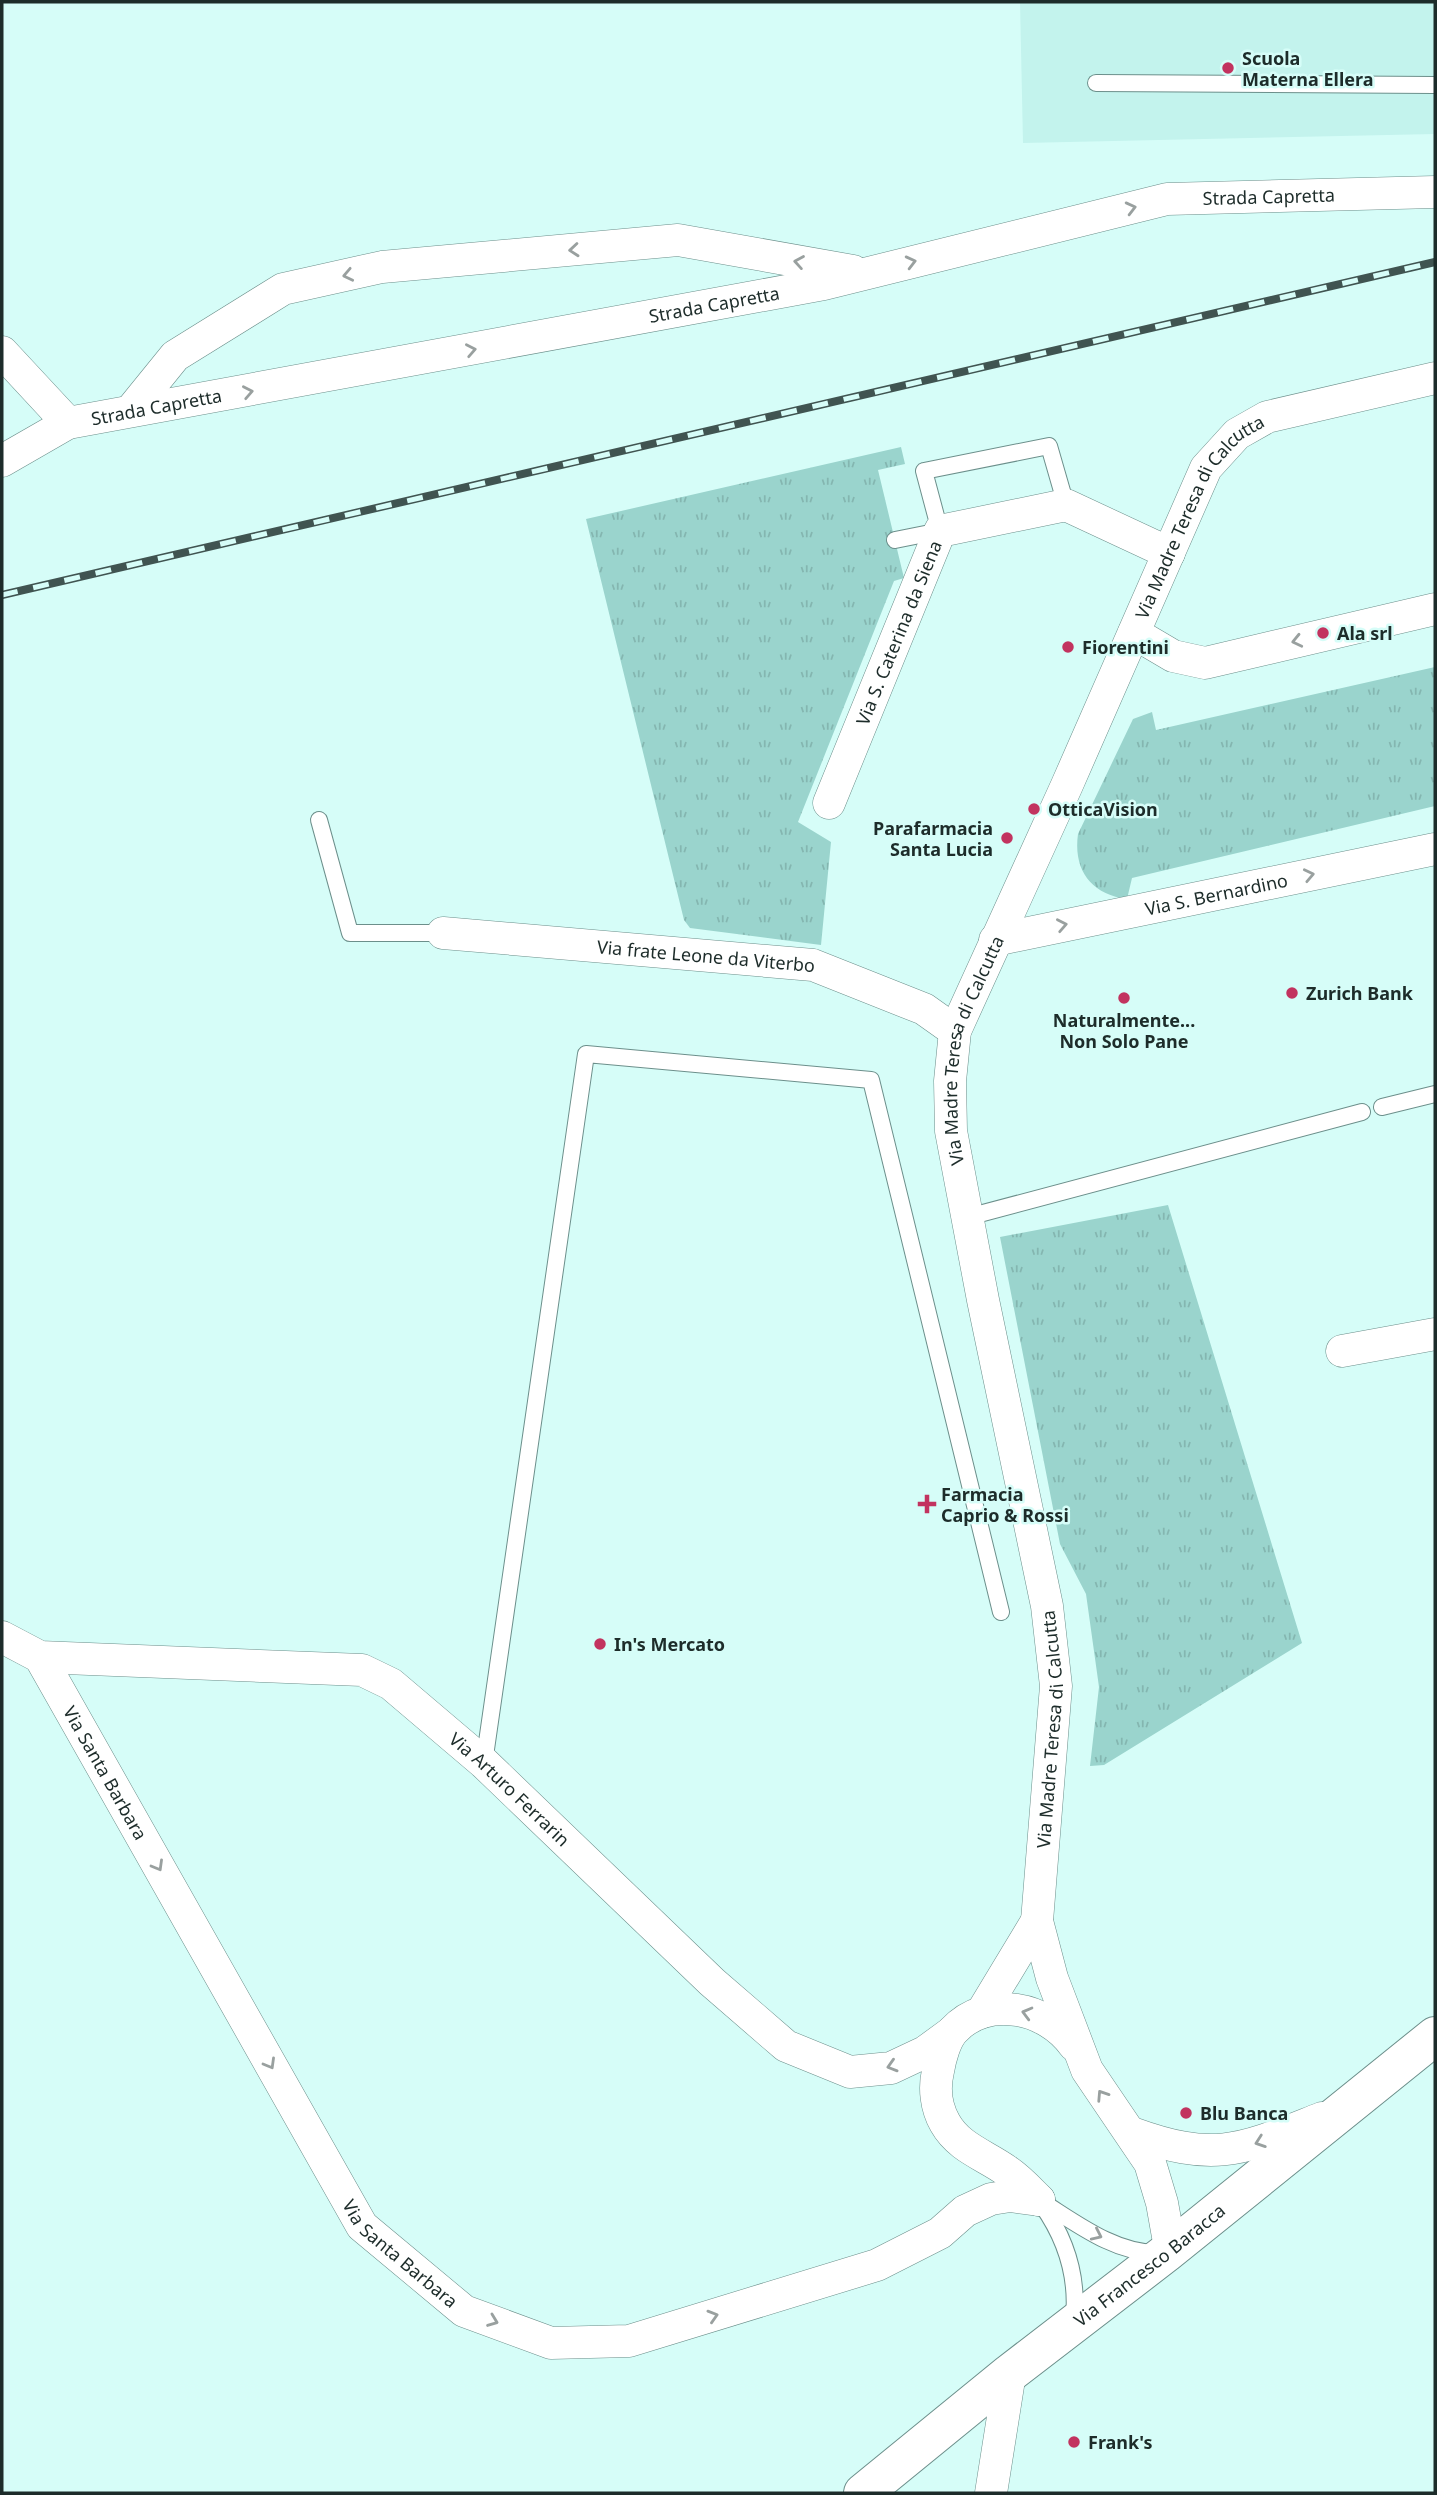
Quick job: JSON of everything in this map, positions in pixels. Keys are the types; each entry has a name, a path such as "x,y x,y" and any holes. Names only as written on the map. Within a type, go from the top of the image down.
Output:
{"main road":[{"name":"Via Francesco Baracca","path":"863,2493 1435,2036"}],"street":[{"name":"Strada Capretta","path":"2,461 68,423 132,409 222,396 811,287 1167,199 1435,192"},
{"path":"132,409 176,356 284,289 382,267 678,240 866,274"},
{"path":"2,352 68,423"},
{"name":"Via Madre Teresa di Calcutta","path":"1037,1921 1056,1686 1048,1606 951,1131 950,1081 955,1031 1206,468 1237,434 1267,417 1435,377"},
{"path":"1066,505 1169,553"},
{"name":"Via S. Caterina da Siena","path":"829,803 940,531 1066,505"},
{"path":"1134,633 1173,656 1205,663 1435,609"},
{"name":"Via S. Bernardino","path":"995,940 1435,849"},
{"name":"Via frate Leone da Viterbo","path":"443,933 813,965 924,1009 955,1031"},
{"path":"1342,1352 1435,1334"},
{"name":"Via Arturo Ferrarin","path":"2,1637 40,1657 362,1670 391,1684 484,1763 712,1982 786,2046 850,2072 891,2068 925,2052 982,2012"},
{"name":"Via Santa Barbara","path":"40,1657 362,2227 464,2311 551,2343 629,2342 877,2265 940,2233 965,2211 991,2199 1010,2196 1039,2200"},
{"path":"982,2012 1037,1921"},
{"path":"1037,1921 1052,1978 1079,2052 1101,2095 1132,2133 1150,2163 1162,2203 1169,2242 1166,2253"},
{"path":"982,2012 1005,2008 1048,2020 1066,2034 1079,2052"},
{"path":"951,2033 936,2081 937,2102 944,2122 956,2139 1008,2171 1039,2200"},
{"path":"1132,2133 1190,2150 1237,2150 1346,2108"},
{"path":"991,2493 1010,2373"}],"lane":[{"path":"1096,83 1435,85"},
{"path":"895,540 940,531 924,471 1049,446 1066,505"},
{"path":"319,820 350,933 443,933"},
{"path":"484,1763 586,1055 871,1080 1001,1612"},
{"path":"1382,1107 1435,1094"},
{"path":"968,1217 1362,1112"},
{"path":"1039,2200 1100,2237 1148,2253 1166,2253"},
{"path":"1039,2200 1066,2246 1073,2274 1073,2324"}],"shaded area":[{"name":"Scuola Materna Ellera","path":"1020,2 1435,2 1435,134 1023,143"}],"green space":[{"path":"901,447 905,464 878,470 904,578 894,581 798,822 831,842 821,945 690,928 684,920 586,519"},
{"path":"1435,667 1435,806 1132,878 1127,899 1103,892 1087,878 1078,859 1078,834 1133,719 1152,712 1156,730"},
{"path":"1168,1205 1302,1643 1104,1765 1090,1766 1099,1687 1086,1594 1060,1544 1000,1237"}],"railway":[{"path":"2,595 1435,262"}],"place":[{"name":"Scuola Materna Ellera","path":"1228,68"},
{"name":"Ala srl","path":"1323,633"},
{"name":"Fiorentini","path":"1068,647"},
{"name":"OtticaVision","path":"1034,809"},
{"name":"Parafarmacia Santa Lucia","path":"1007,838"},
{"name":"Zurich Bank","path":"1292,993"},
{"name":"Naturalmente... Non Solo Pane","path":"1124,998"},
{"name":"Farmacia Caprio & Rossi","path":"927,1504"},
{"name":"In's Mercato","path":"600,1644"},
{"name":"Blu Banca","path":"1186,2113"},
{"name":"Frank's","path":"1074,2442"}]}
